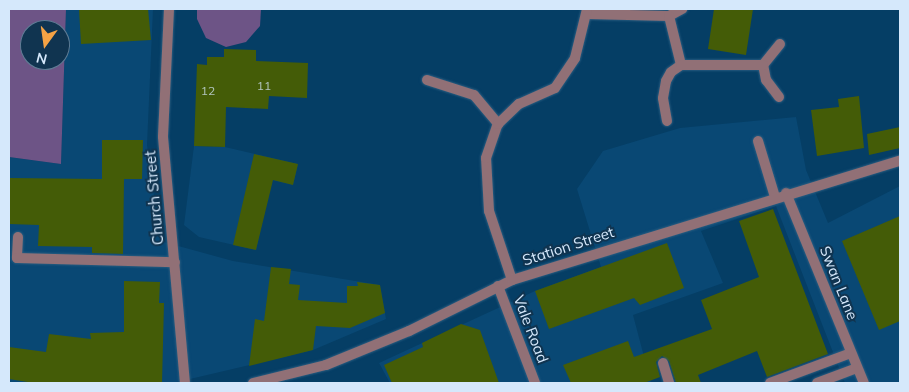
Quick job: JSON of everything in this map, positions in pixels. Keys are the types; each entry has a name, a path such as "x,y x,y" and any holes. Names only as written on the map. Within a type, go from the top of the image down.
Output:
{"street":[{"name":"Church Street","path":"169,9 163,137 185,383"},
{"path":"512,280 488,212 486,158 498,124 519,104 555,88 575,58 587,11 669,16 682,9"},
{"path":"669,16 681,65"},
{"path":"763,65 780,44"},
{"path":"667,121 663,98 666,81 671,72 681,65 763,65"},
{"path":"763,65 766,80 779,97"},
{"path":"427,80 474,95 498,124"},
{"path":"758,141 775,197"},
{"name":"Station Street","path":"253,383 326,366 409,331 512,280 786,193 900,161"},
{"name":"Swan Lane","path":"786,193 864,383"},
{"path":"18,238 17,258 175,262"},
{"name":"Vale Road","path":"498,286 535,383"},
{"path":"770,383 851,353"},
{"path":"663,362 669,383"},
{"path":"818,383 857,368"}],"shaded area":[{"path":"9,9 66,9 66,20 20,20 20,70 64,70 61,164 9,157"},
{"path":"66,9 153,9 147,145 160,241 233,261 380,285 386,319 313,350 173,383 9,383 9,157 61,164 64,70 70,70 70,20 66,20"},
{"path":"197,9 261,9 260,26 246,42 226,47 206,38 197,19"},
{"path":"796,117 806,170 828,223 900,186 900,383 845,383 776,206 701,231 723,283 633,315 651,383 390,383 379,363 535,291 601,267 577,189 603,151 680,128"},
{"path":"194,146 225,147 298,164 293,185 272,180 256,250 199,237 184,225"}],"building":[{"path":"79,9 148,9 151,40 81,44"},
{"path":"714,9 753,9 746,55 708,49"},
{"path":"224,49 256,50 256,61 308,63 307,98 269,96 268,109 226,107 225,147 194,146 197,64 207,65 207,57 224,57"},
{"path":"859,96 864,148 817,156 811,110 839,107 838,99"},
{"path":"900,127 900,148 869,155 867,134"},
{"path":"102,140 143,140 142,179 124,179 123,254 92,253 92,247 38,246 39,225 9,224 9,178 102,179"},
{"path":"254,154 298,164 293,185 273,180 256,250 233,245"},
{"path":"773,209 828,354 767,377 757,351 698,375 701,383 676,383 669,361 662,356 656,362 660,377 644,383 571,383 563,365 628,341 634,357 712,329 701,300 759,277 739,221"},
{"path":"900,216 900,321 879,330 842,241"},
{"path":"667,243 684,288 640,305 634,298 549,329 535,291"},
{"path":"271,267 291,269 289,284 300,285 298,300 347,303 347,286 358,286 357,282 380,285 385,313 350,328 316,326 313,350 249,366 255,319 264,321"},
{"path":"124,281 160,282 159,303 164,303 162,383 34,383 9,379 9,347 46,352 49,334 91,339 90,333 124,332"},
{"path":"461,324 480,330 499,383 392,383 384,365 423,347 422,343"}]}
